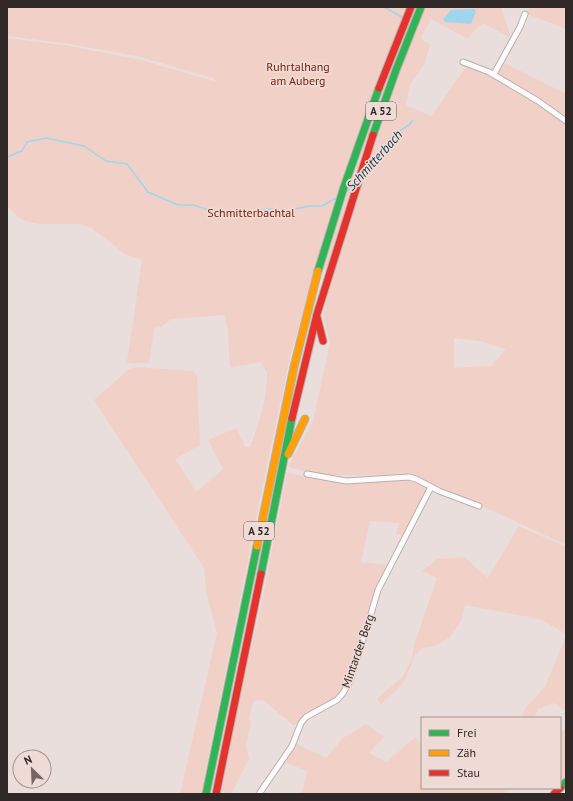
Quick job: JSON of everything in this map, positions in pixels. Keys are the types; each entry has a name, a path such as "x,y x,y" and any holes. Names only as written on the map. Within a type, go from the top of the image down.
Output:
{"main road":[{"name":"A 52","path":"206,794 279,433 312,296 359,144 385,72 411,7"},
{"name":"A 52","path":"216,794 300,380 317,314 375,129 396,70 422,7"},
{"path":"317,314 323,341"},
{"path":"282,466 305,419"}],"street":[{"path":"494,74 526,14"},
{"path":"463,62 475,65 494,74 538,101 566,121"},
{"path":"307,474 346,481 409,477 479,506"},
{"name":"Mintarder Berg","path":"259,794 292,746 301,723 306,716 337,700 343,694 350,681 378,590 431,487"}],"green space":[{"path":"7,7 501,7 511,38 483,23 473,31 468,39 431,19 421,38 430,45 424,65 410,84 406,105 431,116 466,67 469,66 496,77 505,63 566,94 566,544 491,510 430,485 405,536 396,534 399,523 370,521 361,562 389,565 361,640 353,655 347,681 343,690 339,695 304,715 294,726 263,700 253,701 249,718 251,722 246,745 249,759 231,794 221,794 238,706 263,597 287,473 315,479 346,482 411,479 412,475 323,475 288,467 313,421 330,343 323,315 334,272 316,268 290,357 201,794 180,794 217,633 207,595 204,568 94,400 128,370 136,367 193,371 197,376 200,445 175,459 196,492 223,469 208,440 236,428 245,447 250,447 260,420 266,391 267,372 260,362 230,367 228,332 225,315 171,319 161,327 154,328 149,363 127,362 142,260 125,254 92,228 79,224 39,224 22,220 7,206 7,38 70,46 141,60 216,82 213,78 137,56 70,44 7,36","holes":["454,338 480,341 506,349 491,366 454,368"]},
{"path":"530,7 566,7 566,29 527,14"},
{"path":"519,526 566,547 566,634 540,619 465,605 461,621 450,637 437,645 422,648 415,655 405,679 397,690 381,704 377,699 402,677 412,659 414,645 437,578 422,571 438,559 464,557 488,578"},
{"path":"566,636 566,711 554,703 538,709 534,717 522,717 525,709 545,687"},
{"path":"366,724 384,737 369,753 387,762 415,737 421,745 421,789 509,789 504,794 302,794 307,771 283,761 295,743 326,758 343,738"},
{"path":"566,728 566,778 561,782 561,732"}],"water":[{"path":"474,9 476,12 471,24 445,22 443,19 451,10"}],"waterway":[{"name":"Schmitterbach","path":"384,7 402,17"},
{"name":"Schmitterbach","path":"367,168 393,135 409,125 413,120"},
{"name":"Schmitterbach","path":"7,157 22,151 27,142 46,138 84,146 106,161 127,164 148,192 178,205 193,205 209,210 251,212 270,209 286,211 309,206 322,206 338,197"},
{"name":"Schmitterbach","path":"346,192 353,187"}],"traffic: fast":[{"path":"373,135 396,70 421,7"},
{"path":"318,271 344,187 379,88"},
{"path":"261,574 292,418"},
{"path":"206,794 257,546"},
{"path":"561,787 566,782"}],"traffic: slow":[{"path":"257,546 294,367 318,271"},
{"path":"288,454 305,419"}],"traffic: jam":[{"path":"379,88 411,7"},
{"path":"292,418 317,314 373,135"},
{"path":"317,317 323,341"},
{"path":"216,794 261,574"},
{"path":"554,794 559,789"}],"park label":[{"name":"Ruhrtalhang am Auberg","path":"298,74"},
{"name":"Schmitterbachtal","path":"251,213"}]}
